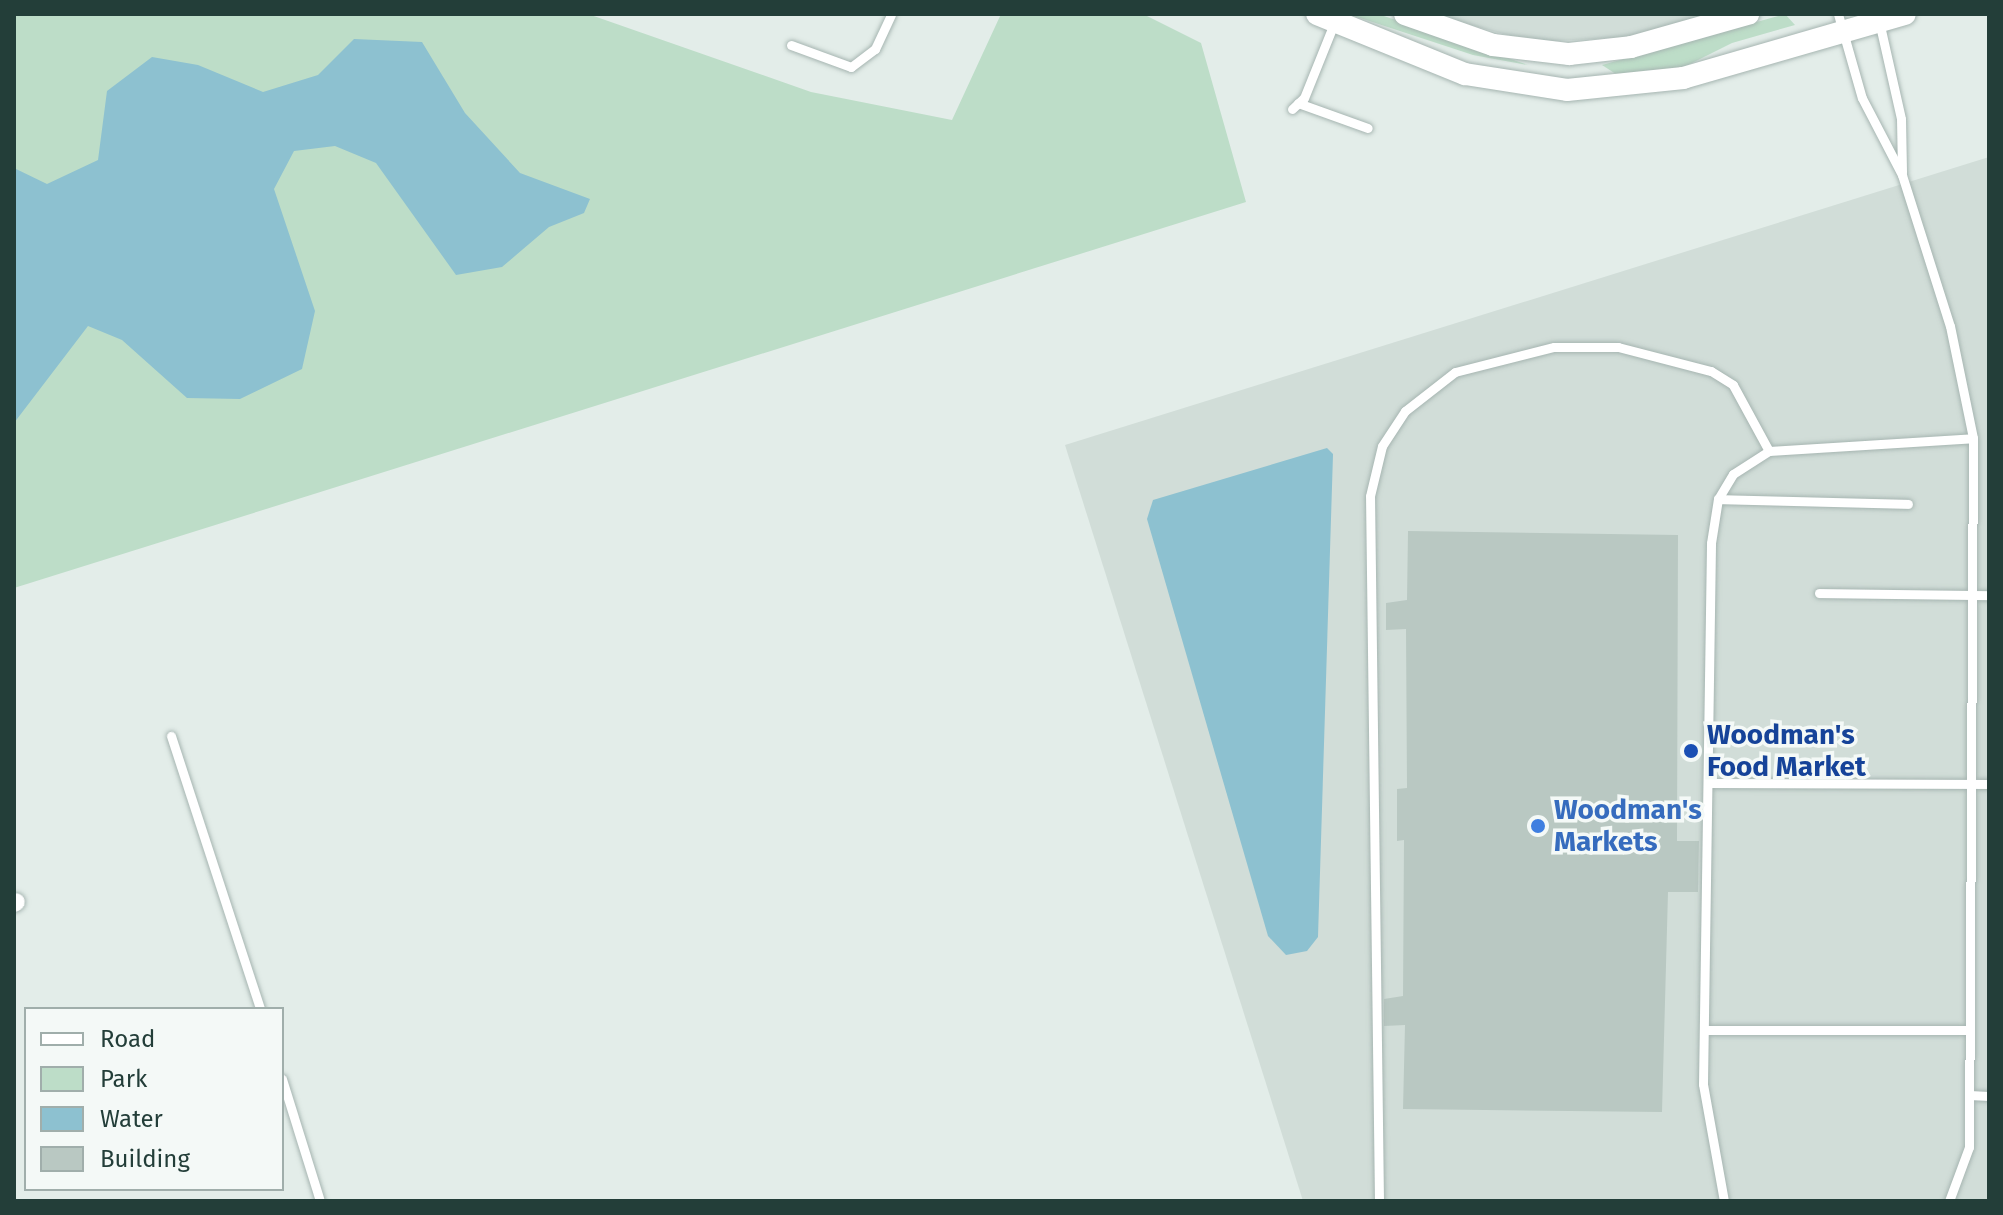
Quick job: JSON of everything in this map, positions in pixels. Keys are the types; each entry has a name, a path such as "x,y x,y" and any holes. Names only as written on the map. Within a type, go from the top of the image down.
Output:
{"street":[{"path":"1405,14 1493,45 1569,54 1631,47 1748,14"},
{"path":"1329,17 1465,74 1567,90 1683,78 1841,23 1905,14"}],"lane":[{"path":"791,45 851,67 867,61 890,16 878,14"},
{"path":"1329,17 1295,106 1368,128"},
{"path":"1878,18 1901,119 1902,175"},
{"path":"1841,23 1874,127 1902,175 1950,326 1973,438 1969,1147 1949,1201"},
{"path":"1379,1201 1370,496 1382,446 1405,411 1455,372 1554,347 1618,347 1711,371 1733,385 1769,451"},
{"path":"1724,1201 1703,1084 1708,1030 1712,783 1711,543 1718,499 1733,474 1769,451 1973,438"},
{"path":"1718,499 1908,504"},
{"path":"1819,593 1989,595"},
{"path":"171,736 259,1007"},
{"path":"1712,783 1989,784"},
{"path":"1708,1030 1969,1030"},
{"path":"284,1085 320,1201"},
{"path":"1969,1095 1989,1096"}],"shaded area":[{"path":"1430,14 1714,14 1634,37 1533,42"},
{"path":"1989,157 1989,1201 1303,1201 1065,445"}],"green space":[{"path":"14,14 588,14 811,92 952,120 1001,14 1143,14 1201,43 1246,202 14,588"},
{"path":"1348,14 1378,14 1528,65 1473,55"},
{"path":"1785,14 1795,25 1732,43 1684,67 1619,76 1602,65"}],"water":[{"path":"354,39 422,42 465,113 520,173 590,199 584,213 549,227 502,267 456,275 376,163 335,146 294,151 274,189 315,311 302,369 240,399 187,398 122,340 88,326 14,423 14,168 47,184 98,160 107,91 152,57 198,65 263,92 318,75"},
{"path":"1327,448 1333,454 1318,937 1307,951 1286,955 1268,936 1147,519 1153,500"}],"building":[{"name":"Woodman's Markets","path":"1408,531 1678,535 1677,841 1699,841 1698,892 1668,892 1662,1112 1403,1109 1405,1025 1384,1026 1384,999 1403,996 1404,840 1397,841 1397,789 1407,788 1406,629 1386,630 1386,603 1407,600"}],"place":[{"name":"Woodman's Food Market","path":"1691,751"},
{"name":"Woodman's Markets","path":"1538,826"}]}
